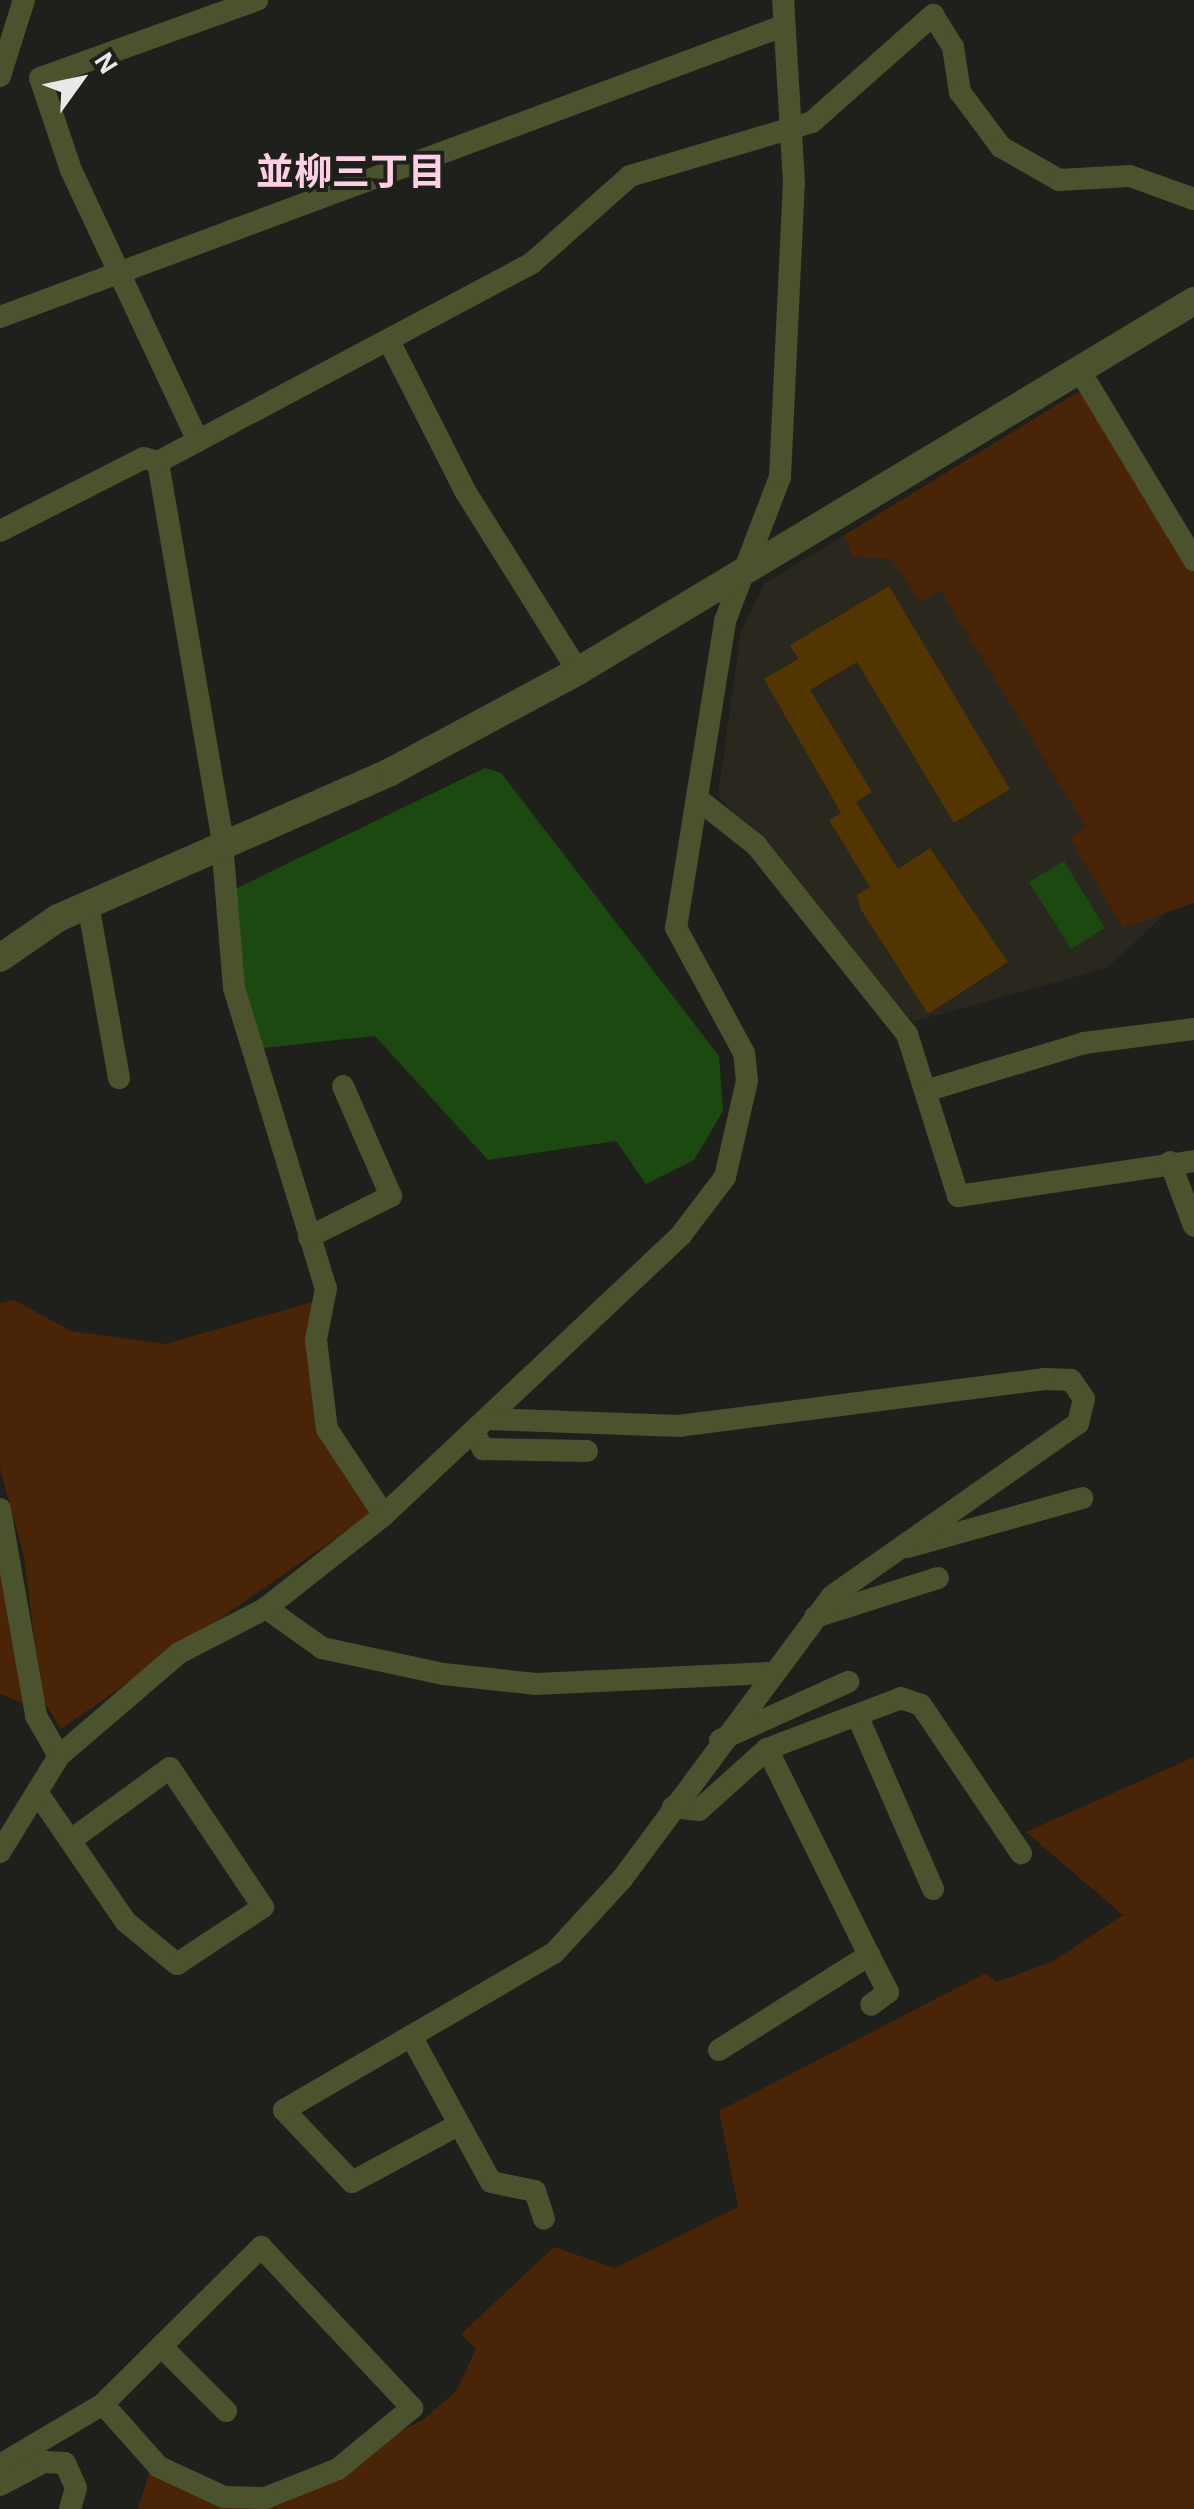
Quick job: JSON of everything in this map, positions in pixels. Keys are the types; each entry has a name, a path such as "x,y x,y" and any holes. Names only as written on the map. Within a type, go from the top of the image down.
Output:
{"street":[{"path":"0,76 24,0"},
{"path":"198,441 116,270 40,78 257,0"},
{"path":"0,1852 40,1798 59,1756 179,1653 266,1608 384,1515 681,1235 724,1176 747,1081 744,1053 676,928 725,621 750,570 780,477 794,183 786,128 780,27 783,0"},
{"path":"0,531 144,458 158,462 532,263 630,176 786,128 855,90 931,8 954,47 960,92 1001,147 1059,180 1130,176 1194,199"},
{"path":"0,317 116,270 780,27"},
{"path":"0,958 88,904 390,772 578,671 1194,301"},
{"path":"389,341 465,492 578,671"},
{"path":"1080,372 1194,560"},
{"path":"158,462 224,845 234,988 326,1288 316,1340 327,1429 384,1515"},
{"path":"699,800 728,814 847,955 907,1034 932,1090 958,1196 1182,1161 1194,1226"},
{"path":"88,904 119,1078"},
{"path":"932,1090 1084,1043 1194,1029"},
{"path":"309,1237 391,1196 344,1086"},
{"path":"456,2126 352,2182 284,2110 554,1953 673,1807 768,1673 815,1617 896,1547 1078,1422 1084,1400 1070,1380 680,1426 479,1425"},
{"path":"479,1425 484,1448 587,1450"},
{"path":"896,1547 1082,1498"},
{"path":"0,1509 36,1716 59,1756"},
{"path":"815,1617 938,1578"},
{"path":"266,1608 322,1648 443,1674 536,1684 768,1673"},
{"path":"720,1740 848,1682"},
{"path":"673,1807 699,1810 767,1749 901,1698 922,1705 1021,1854"},
{"path":"858,1715 933,1890"},
{"path":"767,1749 888,1992 871,2005"},
{"path":"40,1798 126,1922 177,1964 264,1907 170,1768 71,1840"},
{"path":"719,2050 869,1955"},
{"path":"412,2036 456,2126 491,2182 534,2191 544,2219"},
{"path":"0,2465 103,2404 260,2247 412,2408 338,2469 265,2498 224,2497 159,2467 103,2404"},
{"path":"161,2346 226,2411"},
{"path":"0,2485 44,2462 64,2463 76,2488 70,2509"}],"shaded area":[{"path":"1083,389 1194,573 1194,903 1175,905 1107,968 913,1022 718,795 741,631 764,584"},
{"path":"1083,389 1194,573 1194,903 1123,928 1070,838 1086,827 940,590 921,602 891,559 853,556 843,536"},
{"path":"485,768 501,773 719,1056 723,1111 694,1160 646,1184 616,1141 488,1160 375,1036 263,1048 241,987 231,891"},
{"path":"1064,861 1105,928 1071,949 1029,882"},
{"path":"14,1300 71,1331 165,1344 313,1302 312,1394 372,1513 61,1729 42,1698 24,1557 0,1468 0,1303"},
{"path":"0,1550 25,1704 0,1694"},
{"path":"1194,1757 1194,2509 138,2509 151,2467 267,2501 424,2419 457,2390 476,2349 461,2334 554,2247 615,2268 738,2207 719,2111 986,1973 996,1982 1052,1962 1123,1915 1026,1832"}],"building":[{"path":"889,586 1010,789 954,823 857,662 810,690 872,792 856,802 898,869 930,848 1008,962 928,1014 860,908 857,895 870,887 829,820 841,813 764,679 798,659 790,645"}],"district":[{"name":"並柳三丁目","path":"351,175"}]}
